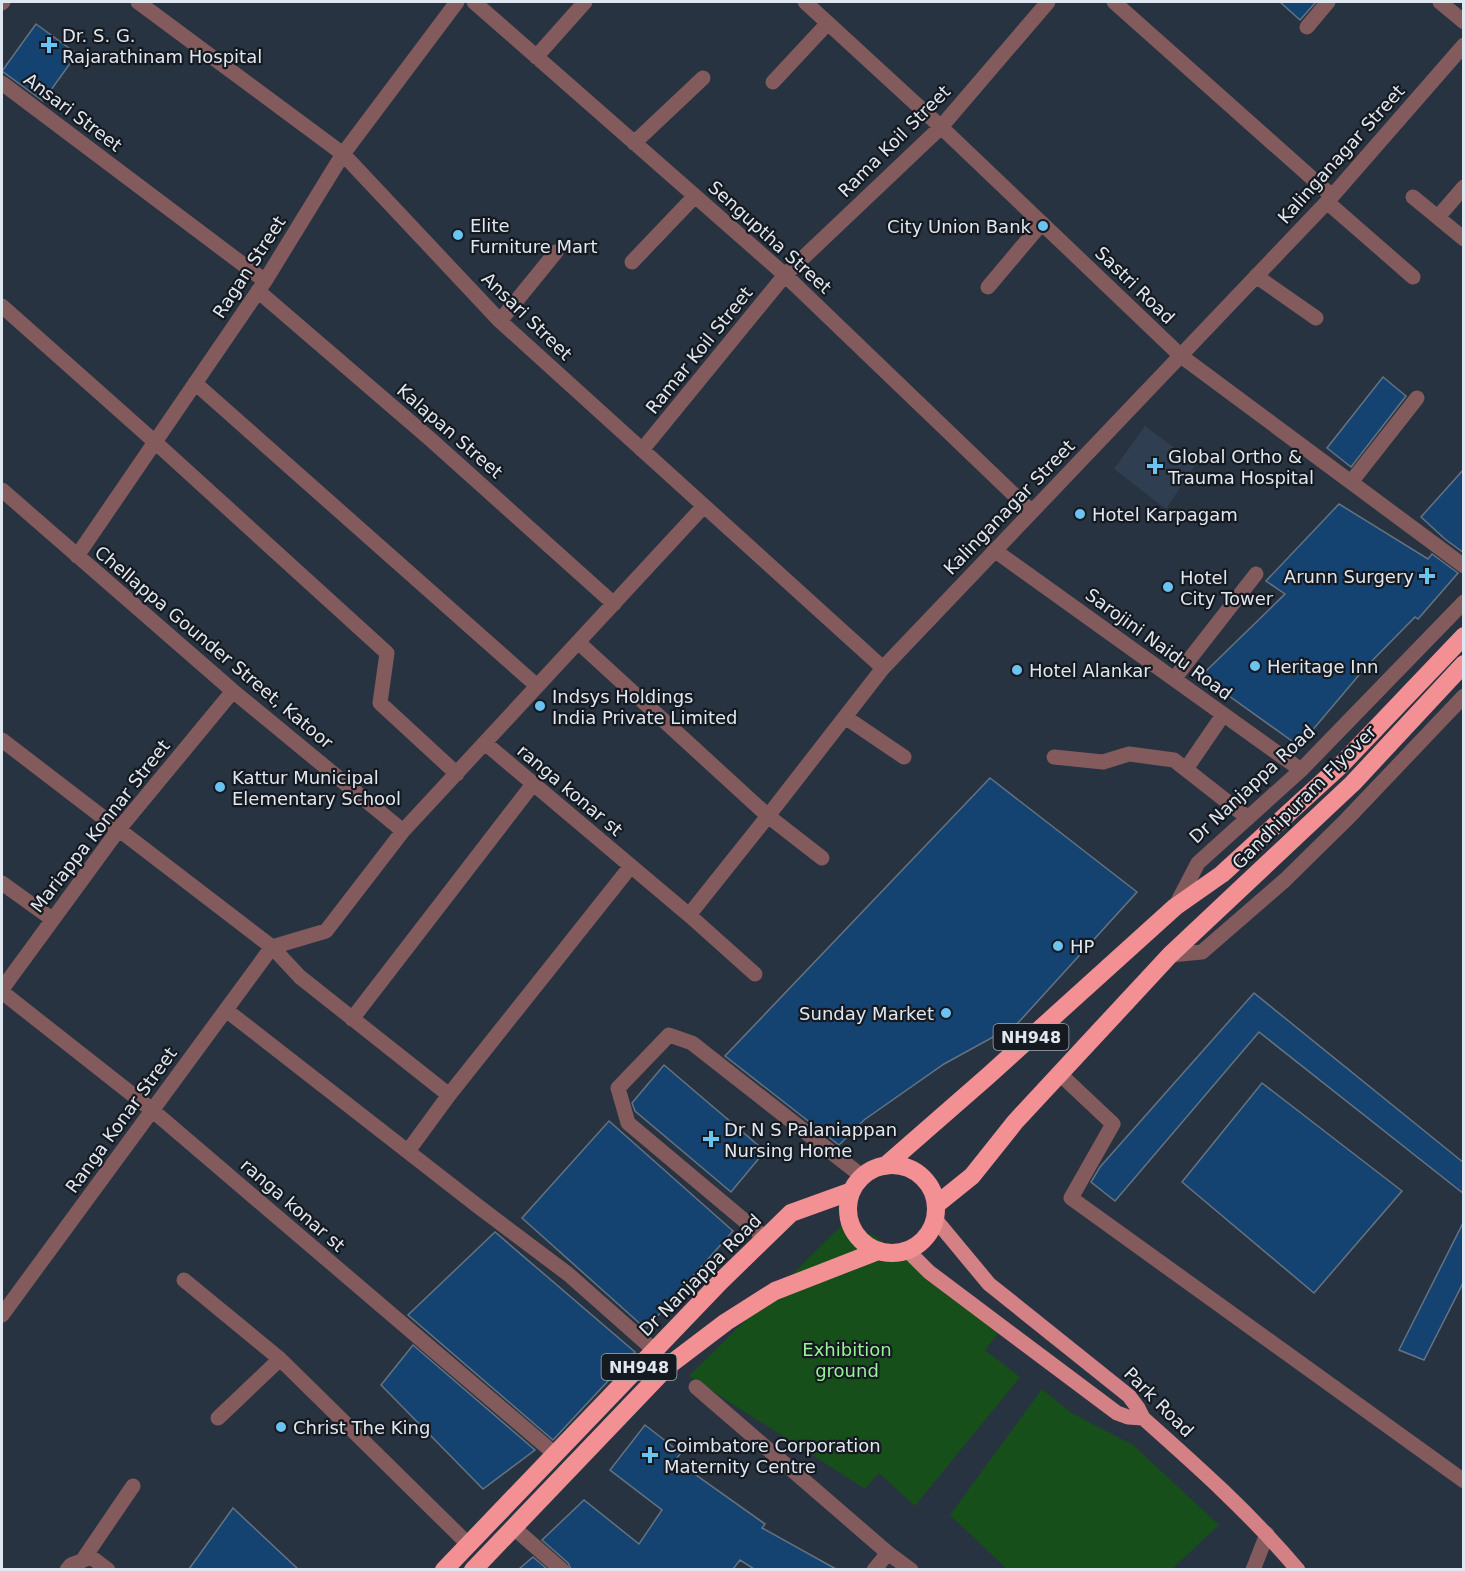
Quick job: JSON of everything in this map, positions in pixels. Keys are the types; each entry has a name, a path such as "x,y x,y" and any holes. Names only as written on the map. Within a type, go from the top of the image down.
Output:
{"highway":[{"name":"Gandhipuram Flyover","path":"1175,907 1222,874 1341,765 1464,636"},
{"name":"Gandhipuram Flyover","path":"1170,955 1353,783 1464,664"},
{"name":"Dr Nanjappa Road","path":"885,1166 1175,907"},
{"name":"NH948","path":"473,1569 668,1366 726,1322 775,1291 878,1251 892,1253 907,1250 920,1243 929,1233 935,1212 972,1176 1015,1122 1170,955"},
{"name":"NH948","path":"857,1184 871,1170 885,1166"},
{"path":"885,1166 899,1166 913,1170 924,1179 932,1191 935,1212"},
{"name":"Dr Nanjappa Road","path":"444,1569 720,1282 791,1213 857,1184"},
{"path":"857,1184 848,1205 849,1219 855,1233 878,1251"},
{"path":"617,1390 632,1404"}],"main road":[{"name":"Park Road","path":"935,1212 989,1284 1129,1396 1143,1418 1267,1534 1298,1569"},
{"path":"907,1250 929,1272 1117,1413 1128,1417 1143,1418"}],"street":[{"name":"Ansari Street","path":"138,2 343,154 500,321 883,668"},
{"name":"Ragan Street","path":"77,556 262,286 343,154 457,2"},
{"path":"536,57 585,2"},
{"name":"Sastri Road","path":"805,2 942,127 1181,356 1464,566"},
{"name":"Rama Koil Street","path":"785,275 942,127 1048,2"},
{"path":"1114,2 1413,277"},
{"path":"1307,27 1328,2"},
{"path":"1440,2 1464,22"},
{"name":"Senguptha Street","path":"482,4 536,57 785,275 1031,511"},
{"path":"773,82 827,24"},
{"name":"Kalinganagar Street","path":"768,816 883,668 1330,199 1464,45"},
{"path":"634,143 703,78"},
{"name":"Ansari Street","path":"2,83 262,286"},
{"path":"1438,218 1464,187"},
{"path":"632,262 695,196"},
{"path":"1413,197 1464,239"},
{"path":"988,287 1042,223"},
{"path":"500,321 556,252"},
{"name":"Ramar Koil Street","path":"642,450 785,275"},
{"path":"1256,276 1316,318"},
{"name":"Kalapan Street","path":"262,286 614,603"},
{"path":"2,306 387,653 380,703 457,774"},
{"path":"195,383 537,686"},
{"path":"1351,482 1417,398"},
{"name":"Chellappa Gounder Street, Katoor","path":"2,490 233,691 404,831"},
{"path":"272,947 326,931 404,831 704,506"},
{"name":"Sarojini Naidu Road","path":"994,550 1301,770"},
{"path":"1174,679 1256,574"},
{"name":"Dr Nanjappa Road","path":"1175,907 1198,863 1301,770 1464,602"},
{"path":"578,642 768,816 822,858"},
{"name":"Mariappa Konnar Street","path":"2,990 119,828 233,691"},
{"path":"1170,955 1202,952 1285,880 1347,819 1464,696"},
{"path":"1186,769 1223,714"},
{"path":"845,717 904,757"},
{"path":"2,740 272,947 300,977 449,1095"},
{"name":"ranga konar st","path":"485,743 755,974"},
{"path":"1054,758 1103,762 1129,754 1174,760 1248,818"},
{"path":"352,1018 533,784"},
{"path":"688,915 768,816"},
{"path":"408,1151 449,1095 631,866"},
{"path":"2,884 52,919"},
{"name":"Ranga Konar Street","path":"2,1316 272,947"},
{"name":"ranga konar st","path":"2,990 152,1110 555,1454"},
{"path":"226,1010 568,1274 655,1351"},
{"path":"765,1238 628,1123 618,1088 669,1035 692,1043 857,1184"},
{"path":"1061,1075 1113,1124 1071,1198 1464,1481"},
{"path":"184,1280 280,1359 468,1544"},
{"path":"218,1418 280,1359"},
{"path":"696,1387 888,1553 911,1569"},
{"path":"81,1561 133,1486"},
{"path":"514,1528 562,1569"},
{"path":"1253,1569 1267,1534"},
{"path":"874,1569 888,1553"},
{"path":"67,1569 91,1557 108,1569"}],"shaded area":[{"name":"Global Ortho & Trauma Hospital","path":"1145,426 1196,464 1166,509 1114,469"}],"green space":[{"name":"Exhibition ground","path":"843,1224 875,1236 1000,1331 985,1350 1020,1377 915,1506 879,1473 865,1489 689,1376"},
{"path":"1042,1389 1070,1412 1133,1445 1219,1525 1172,1569 1007,1569 950,1515"}],"building":[{"path":"1280,2 1316,2 1300,20"},
{"path":"36,24 77,54 43,101 2,71"},
{"path":"1383,377 1406,396 1351,467 1327,448"},
{"path":"1464,469 1464,553 1421,517"},
{"path":"1339,504 1428,559 1432,554 1458,573 1418,619 1415,617 1365,668 1299,746 1201,676 1285,594 1266,581"},
{"path":"990,778 1137,892 1017,1024 944,1064 864,1120 839,1145 725,1056"},
{"path":"1254,993 1464,1163 1464,1194 1259,1032 1115,1201 1091,1182 1100,1167"},
{"path":"664,1065 765,1151 731,1192 635,1111 632,1103"},
{"path":"1262,1083 1402,1191 1314,1293 1182,1182"},
{"path":"609,1121 733,1231 646,1329 522,1218"},
{"path":"1464,1221 1464,1281 1424,1360 1399,1350"},
{"path":"495,1232 635,1352 553,1440 408,1315"},
{"path":"413,1345 535,1450 483,1489 381,1385"},
{"path":"645,1425 681,1453 675,1460 765,1524 762,1528 836,1569 754,1569 740,1560 733,1569 571,1569 568,1563 542,1540 584,1500 639,1544 662,1510 610,1470"},
{"path":"233,1508 298,1569 189,1569"},
{"path":"533,1557 547,1569 519,1569"}],"place":[{"name":"Dr. S. G. Rajarathinam Hospital","path":"49,45"},
{"name":"City Union Bank","path":"1043,226"},
{"name":"Elite Furniture Mart","path":"458,235"},
{"name":"Global Ortho & Trauma Hospital","path":"1155,466"},
{"name":"Hotel Karpagam","path":"1080,514"},
{"name":"Arunn Surgery","path":"1427,576"},
{"name":"Hotel City Tower","path":"1168,587"},
{"name":"Heritage Inn","path":"1255,666"},
{"name":"Hotel Alankar","path":"1017,670"},
{"name":"Indsys Holdings India Private Limited","path":"540,706"},
{"name":"Kattur Municipal Elementary School","path":"220,787"},
{"name":"HP","path":"1058,946"},
{"name":"Sunday Market","path":"946,1013"},
{"name":"Dr N S Palaniappan Nursing Home","path":"711,1139"},
{"name":"Christ The King","path":"281,1427"},
{"name":"Coimbatore Corporation Maternity Centre","path":"650,1455"}]}
